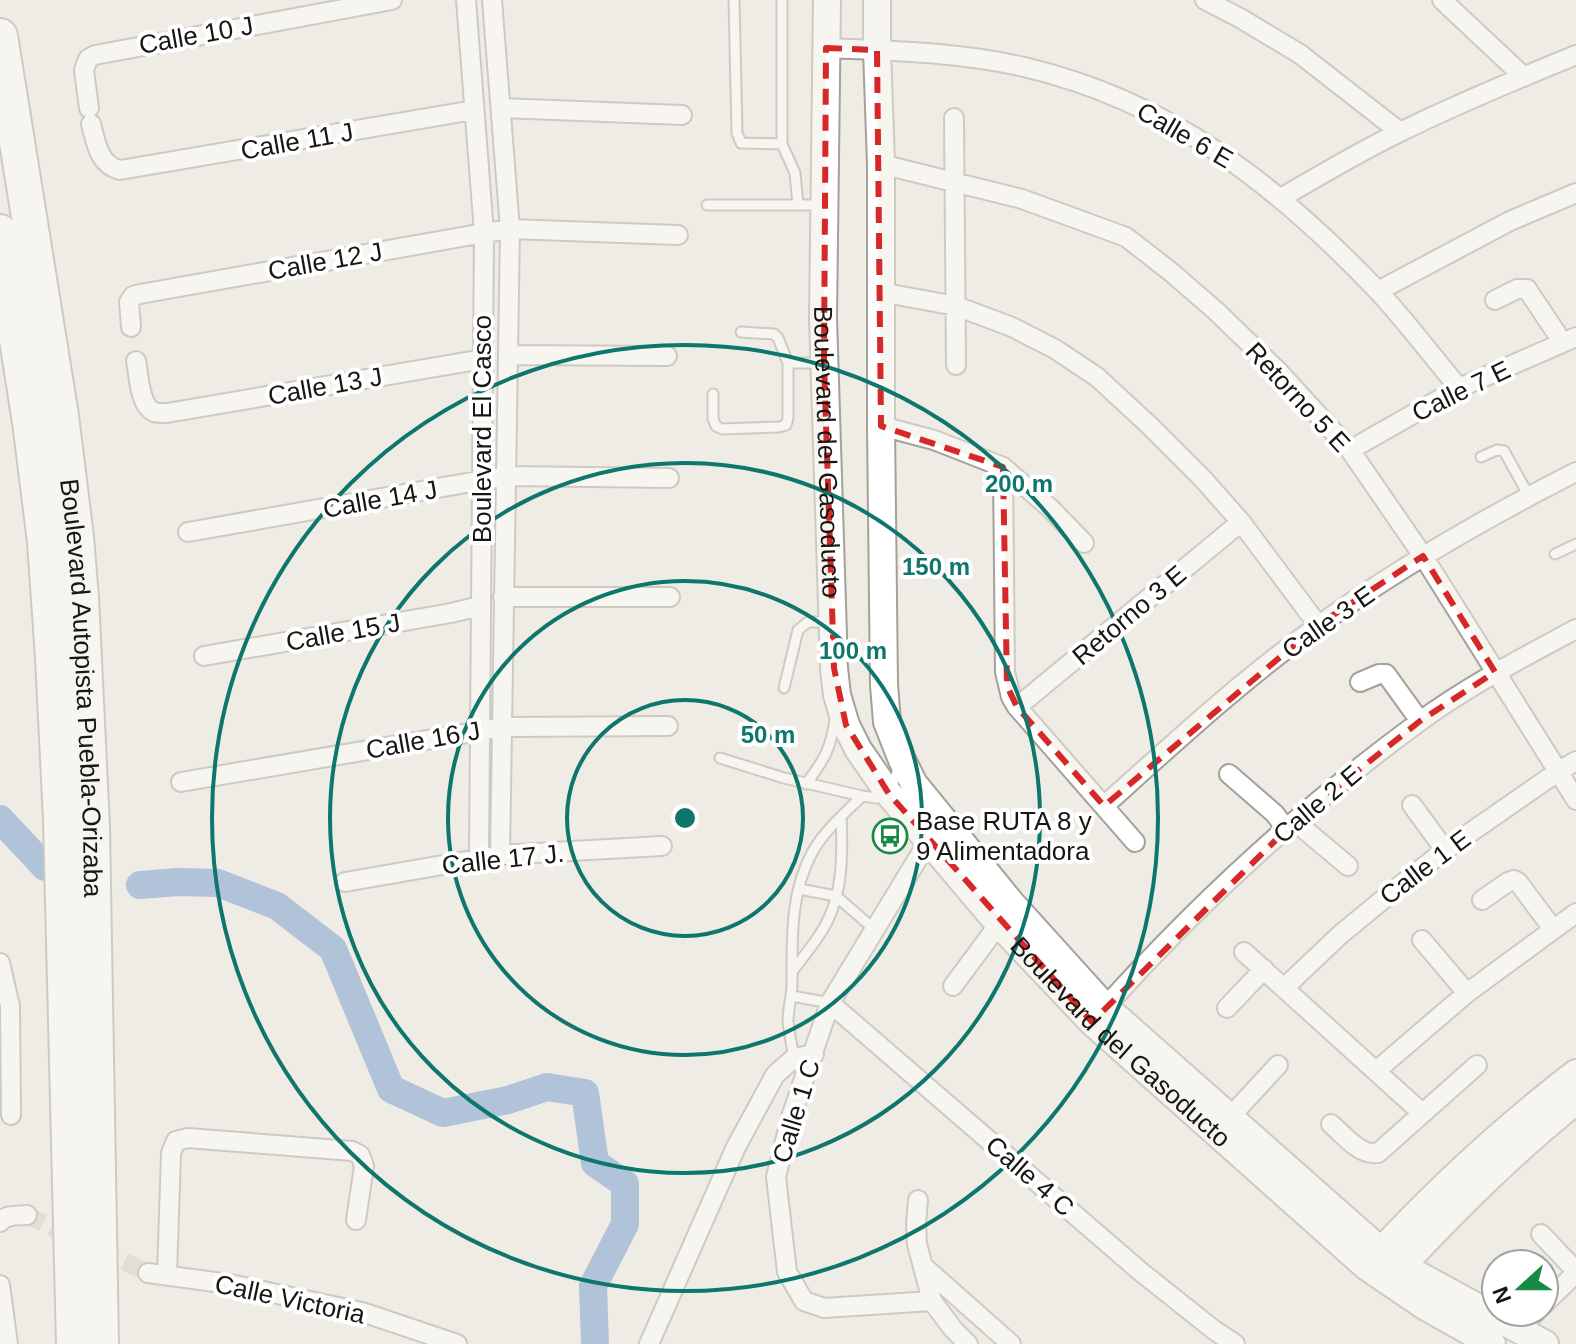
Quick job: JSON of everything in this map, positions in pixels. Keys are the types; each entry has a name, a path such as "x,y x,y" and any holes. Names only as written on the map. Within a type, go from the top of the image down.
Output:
{"highway":[{"name":"Boulevard Autopista Puebla-Orizaba","path":"0,36 61,416 81,598 92,827 101,1344"},
{"name":"Boulevard Autopista Puebla-Orizaba","path":"0,232 22,364 45,542 53,658 65,940 74,1344"}],"street":[{"name":"Calle 10 J","path":"120,170 111,168 104,161 96,143 84,70 88,59 95,55 392,0"},
{"name":"Boulevard El Casco","path":"466,0 484,233 479,858"},
{"name":"Boulevard El Casco","path":"492,0 517,230 508,355 500,855"},
{"name":"Boulevard del Gasoducto","path":"827,0 824,362 834,668 837,695 846,725 858,749 889,794 936,830 1011,903 1099,1014 1230,1117 1384,1266"},
{"name":"Boulevard del Gasoducto","path":"877,0 884,685 887,722 902,760 936,830 999,924 1384,1266"},
{"path":"1205,0 1300,54 1400,132"},
{"path":"1442,0 1524,77"},
{"name":"Calle 6 E","path":"826,48 971,57 1025,67 1130,102 1184,129 1232,160 1281,198 1378,291 1459,388"},
{"path":"1281,198 1400,132 1576,55"},
{"path":"502,108 682,115"},
{"name":"Calle 11 J","path":"120,170 474,110"},
{"path":"954,118 956,365"},
{"name":"Retorno 5 E","path":"881,164 1022,199 1126,237 1216,311 1279,372 1350,450 1423,556 1576,800"},
{"path":"1378,291 1510,221 1576,193"},
{"name":"Calle 12 J","path":"131,327 129,302 133,296 140,294 484,233 517,230 678,235"},
{"path":"1495,300 1517,289 1527,289 1557,334 1568,340"},
{"path":"880,292 956,306 1012,327 1055,349 1097,377 1203,479 1241,522 1318,625"},
{"name":"Calle 7 E","path":"1350,450 1459,388 1568,340"},
{"path":"508,355 667,356"},
{"name":"Calle 13 J","path":"136,361 148,407 155,413 167,413 483,359"},
{"path":"881,426 934,440 1003,467 1042,500 1084,543"},
{"path":"1003,467 1005,672 1011,697 1135,842"},
{"name":"Calle 3 E","path":"1104,806 1204,716 1318,625 1423,556 1576,472"},
{"name":"Calle 14 J","path":"188,532 506,476 669,478"},
{"name":"Retorno 3 E","path":"1017,707 1241,522"},
{"path":"503,597 670,597"},
{"name":"Calle 15 J","path":"204,656 480,606"},
{"name":"Calle 2 E","path":"1099,1014 1196,912 1291,824 1420,721 1495,672 1576,629"},
{"path":"1360,682 1386,674 1420,721"},
{"name":"Calle 16 J","path":"181,782 503,727 668,726"},
{"name":"Calle 1 E","path":"1285,987 1341,934 1445,850 1576,761"},
{"path":"1229,774 1275,814 1305,830 1348,866"},
{"path":"1412,805 1445,850"},
{"name":"Calle 1 C","path":"932,1301 824,1308 804,1301 787,1272 776,1177 791,1117 830,1003 936,830"},
{"name":"Calle 17 J.","path":"345,882 500,855 662,846"},
{"path":"1482,900 1514,880 1553,929"},
{"path":"1376,1071 1467,993 1576,913"},
{"path":"953,986 999,924"},
{"path":"1422,940 1467,993"},
{"path":"1244,952 1422,1113"},
{"path":"0,963 10,1006 11,1115"},
{"path":"1227,1008 1264,969"},
{"name":"Calle 4 C","path":"830,1003 1141,1272 1235,1344"},
{"path":"649,1344 736,1147 775,1075 794,1058 814,1054"},
{"path":"1230,1117 1278,1065"},
{"path":"1331,1124 1363,1151 1378,1153 1477,1065"},
{"path":"1384,1266 1465,1168 1576,1073"},
{"path":"1384,1266 1576,1101"},
{"name":"Calle Victoria","path":"356,1220 364,1166 360,1155 352,1151 188,1138 176,1141 171,1153 158,1274 230,1284 362,1312 457,1344"},
{"path":"918,1200 917,1244 932,1301 968,1344"},
{"path":"0,1222 11,1216 27,1215"},
{"path":"1541,1234 1576,1272 1560,1288"},
{"path":"922,1266 1011,1344"},
{"path":"1384,1266 1545,1344"},
{"path":"1384,1266 1426,1307 1492,1344"},
{"path":"0,1285 8,1344"}],"lane":[{"path":"734,0 737,133 741,143 782,144"},
{"path":"782,0 782,144 795,173 798,205"},
{"path":"707,205 824,205"},
{"path":"713,394 713,419 716,426 722,429 786,425 788,363 774,334 741,332"},
{"path":"788,363 824,362"},
{"path":"1481,457 1497,450 1504,451 1529,496"},
{"path":"1555,554 1576,544"},
{"path":"784,688 798,630 808,622 832,622"},
{"path":"806,784 827,755 837,695"},
{"path":"720,758 806,784 877,798 889,794 902,760"},
{"path":"794,1058 788,1019 792,996 792,932 799,889 813,850 826,832 862,796"},
{"path":"792,972 820,936 830,917 842,872 841,817"},
{"path":"799,889 836,896 874,929"},
{"path":"792,996 830,1003"}],"highlighted area":[{"path":"826,48 877,50 881,426 1003,467 1007,686 1017,707 1104,806 1318,625 1423,556 1495,672 1420,721 1296,820 1092,1022 889,794 846,725 834,668 824,362"}],"waterway":[{"path":"0,819 45,867"},
{"path":"140,885 218,883 277,906 333,949 391,1089 443,1113 508,1100 547,1087 585,1093 595,1163 625,1184 625,1224 593,1286 595,1344"}],"tunnel":[{"path":"27,1215 148,1273"}],"place":[{"name":"Base RUTA 8 y 9 Alimentadora","path":"890,836"}]}
